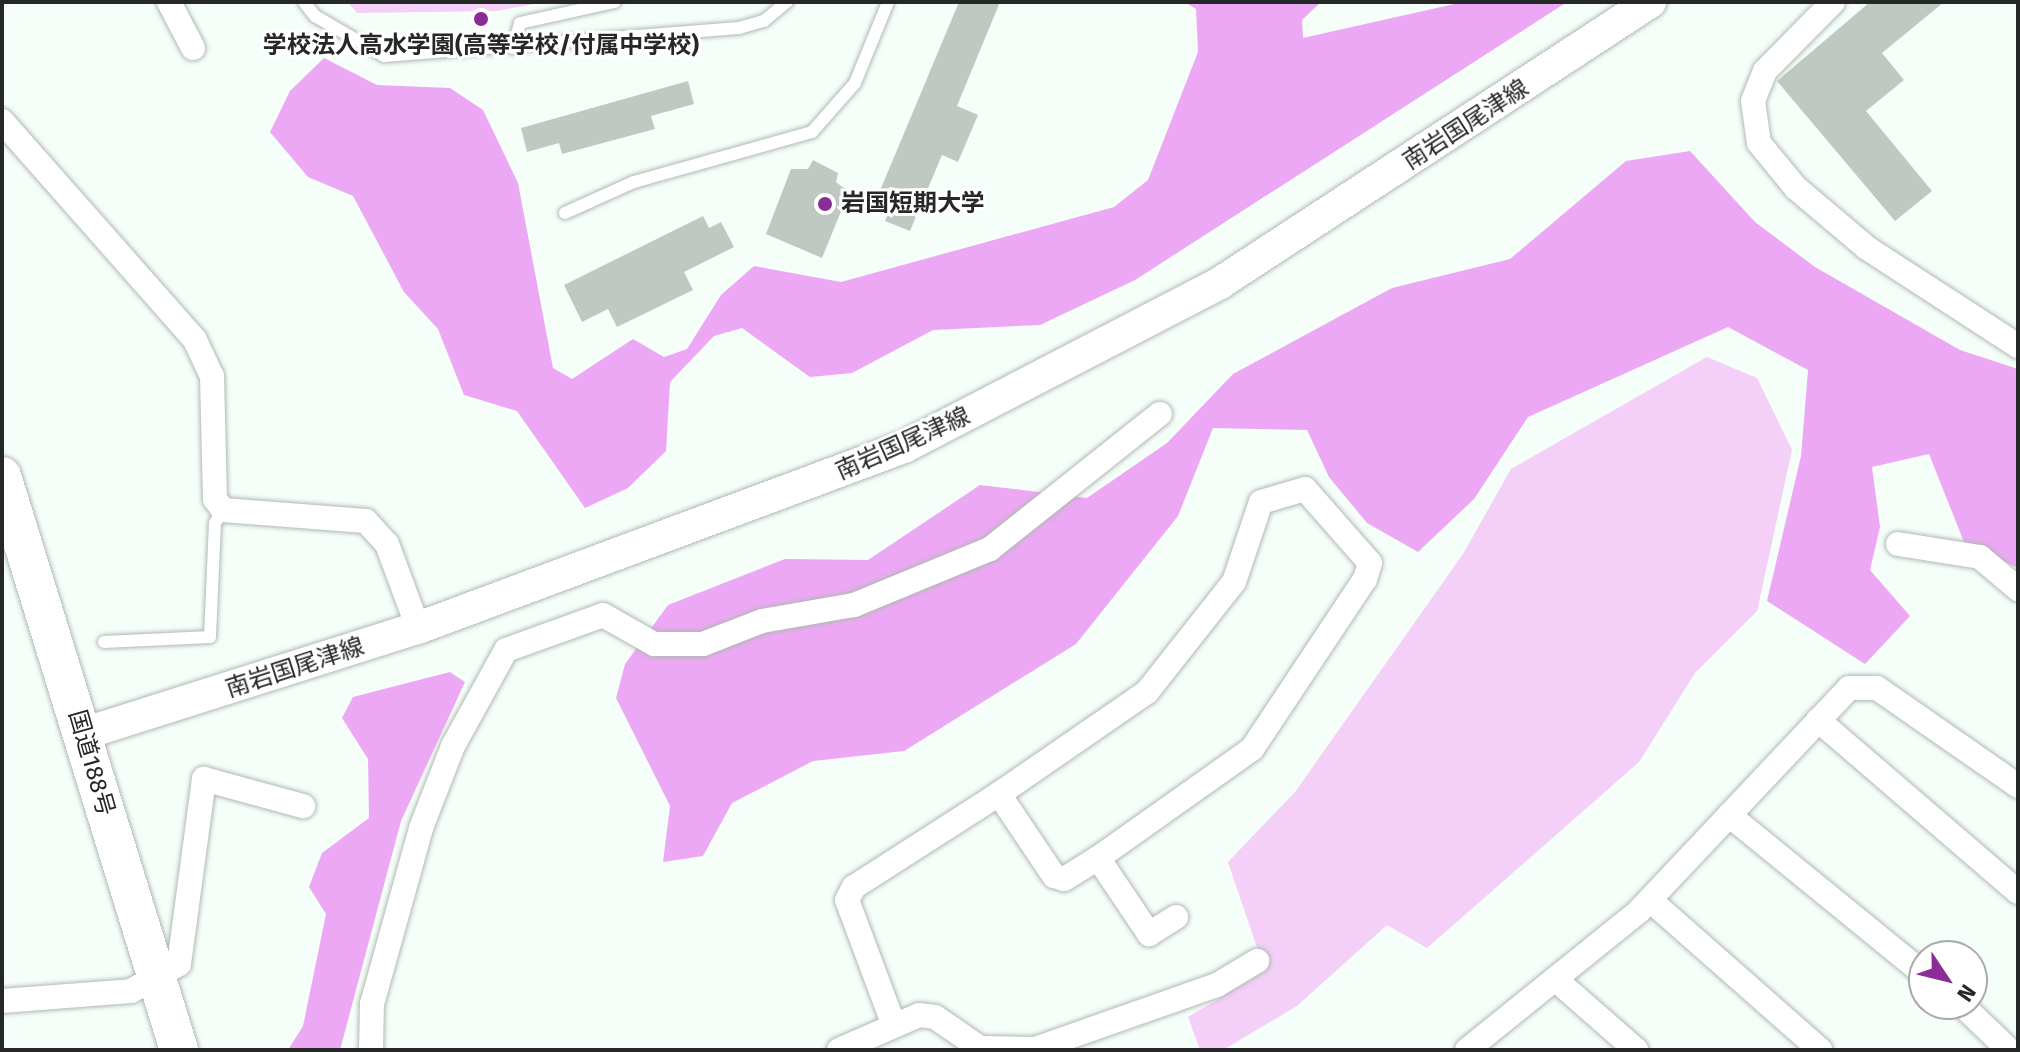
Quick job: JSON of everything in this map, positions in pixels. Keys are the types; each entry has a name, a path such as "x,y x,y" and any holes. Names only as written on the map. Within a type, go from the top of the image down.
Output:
{"highway":[{"name":"国道188号","path":"2,476 179,1050"}],"main road":[{"name":"南岩国尾津線","path":"83,734 418,628 874,459 1063,370 1220,283 1650,2"}],"street":[{"path":"169,2 193,48"},
{"path":"1833,2 1765,71 1753,101 1759,143 1796,188 1867,248 2018,346"},
{"path":"2,121 195,340 212,376 215,499 223,510 366,521 387,544 418,628"},
{"path":"371,1050 372,1004 421,828 453,746 506,650 603,615 654,644 703,644 762,621 868,600 990,549 1160,414"},
{"path":"893,1023 847,900 854,887 999,794 1147,692 1234,582 1261,502 1305,489 1370,563 1365,579 1252,749 1098,858 1064,879 1054,876 999,794"},
{"path":"1898,544 1980,557 2018,589"},
{"path":"1467,1050 1650,900 1849,688 1877,688 2018,786"},
{"path":"1818,720 2018,892"},
{"path":"2,1001 157,983 179,964 204,779 303,806"},
{"path":"1729,815 1908,961"},
{"path":"1098,858 1149,934 1176,917"},
{"path":"1650,900 1820,1050"},
{"path":"852,1047 893,1023 935,1017 980,1048 1035,1049 1217,985 1257,961"},
{"path":"1555,979 1636,1050"},
{"path":"1978,1020 2009,1050"}],"lane":[{"path":"304,2 315,16 384,56 739,28 764,21 787,2"},
{"path":"513,48 520,23 615,2"},
{"path":"565,213 634,182 812,132 855,83 888,2"},
{"path":"104,642 210,637 215,523 223,510"}],"shaded area":[{"path":"348,2 545,2 496,11 357,13"},
{"path":"1185,2 1321,2 1302,20 1303,38 1463,2 1567,2 1135,280 1040,325 933,330 852,373 810,377 742,328 714,336 670,382 666,451 628,488 585,508 517,411 464,395 438,329 404,292 353,196 308,177 270,132 290,91 324,58 377,85 450,88 483,110 518,183 553,368 572,379 633,339 664,357 687,349 721,295 754,266 841,282 1114,207 1148,180 1198,52 1196,9"},
{"path":"1690,151 1755,222 1815,267 1960,350 2018,369 2018,568 1964,542 1929,454 1872,467 1880,527 1870,570 1910,616 1865,664 1767,601 1801,456 1808,370 1728,327 1528,417 1474,499 1418,552 1367,523 1329,477 1307,430 1213,428 1178,516 1076,644 904,751 813,761 732,803 703,856 663,862 670,806 616,698 625,664 668,605 785,559 868,560 980,485 1087,498 1167,443 1233,374 1392,288 1510,259 1626,161"},
{"path":"1707,357 1757,378 1792,450 1757,611 1695,673 1639,762 1427,948 1387,925 1297,1006 1223,1050 1200,1050 1188,1017 1265,971 1228,862 1295,792 1463,554 1511,469"},
{"path":"450,672 465,682 401,821 340,1050 288,1050 303,1026 326,914 309,887 322,853 369,818 368,759 342,718 353,697"}],"building":[{"path":"959,2 1000,2 957,106 978,115 958,162 942,155 910,231 885,221 889,212 874,205"},
{"path":"1870,2 1944,2 1882,53 1904,80 1866,111 1932,191 1895,221 1777,81"},
{"path":"688,81 694,104 651,116 655,129 562,154 559,143 527,152 521,128"},
{"path":"813,160 838,173 836,182 849,192 822,258 766,234 791,169 808,169"},
{"path":"703,216 709,228 721,222 734,247 684,272 693,290 617,327 608,309 582,322 564,285"}],"place":[{"name":"学校法人高水学園(高等学校/付属中学校)","path":"481,19"},
{"name":"岩国短期大学","path":"825,204"}]}
